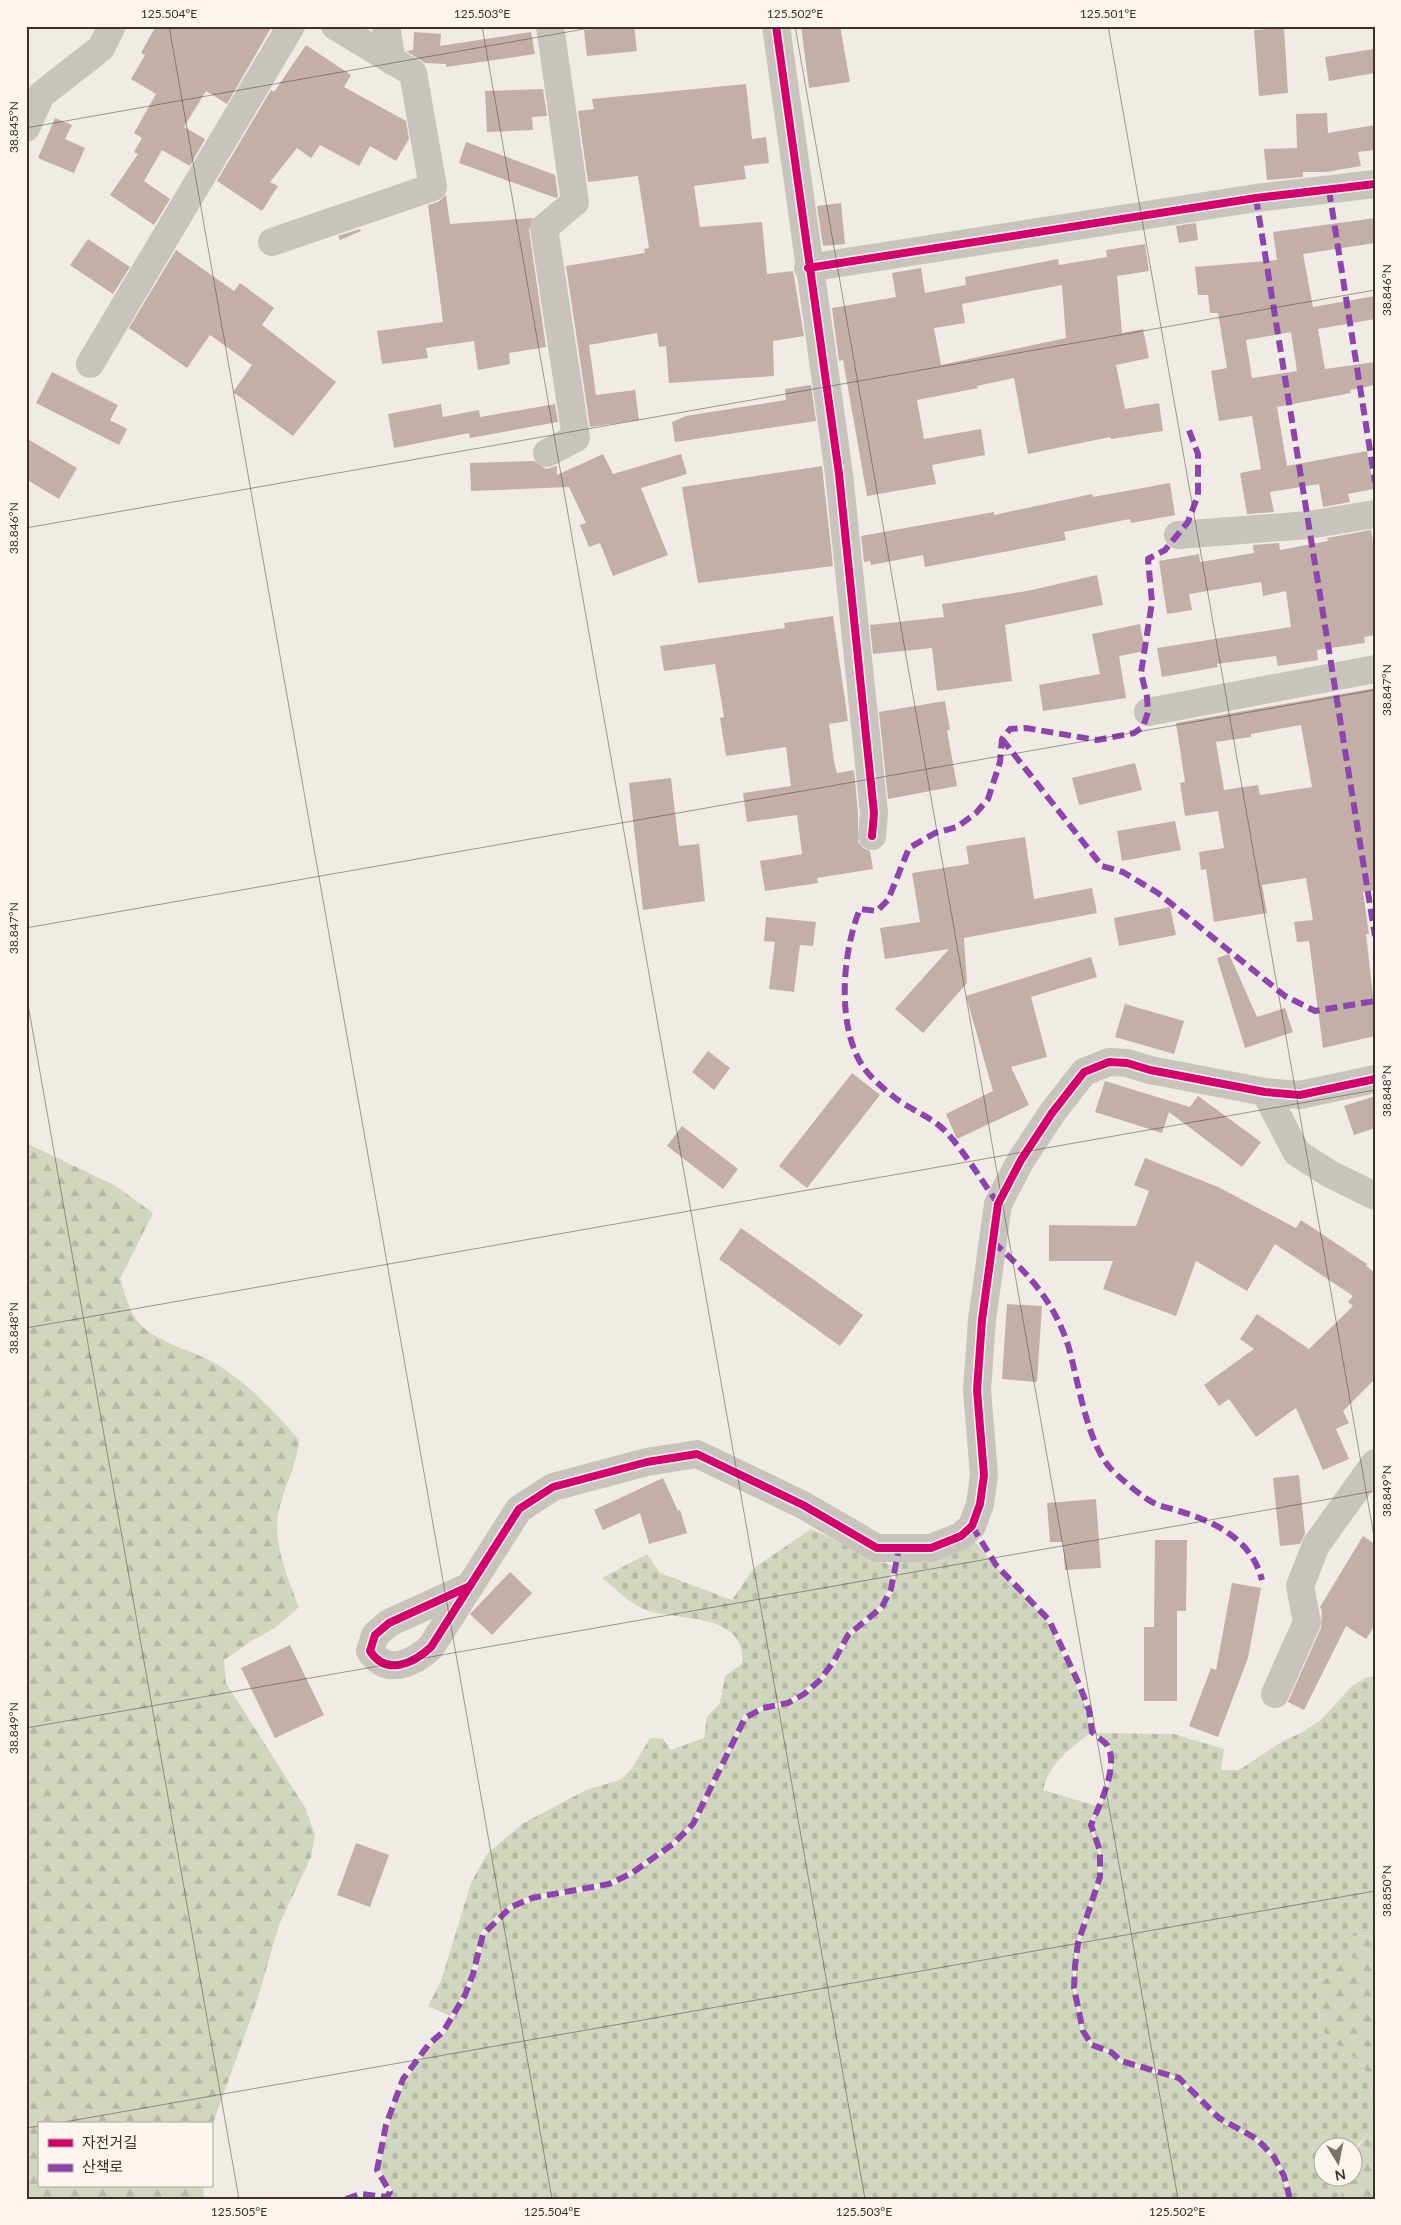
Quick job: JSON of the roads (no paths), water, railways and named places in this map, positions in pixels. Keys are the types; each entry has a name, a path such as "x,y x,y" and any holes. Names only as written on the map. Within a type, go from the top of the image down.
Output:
{"street":[{"path":"26,128 41,95 101,48 112,26"},
{"path":"90,364 291,26"},
{"path":"272,242 433,187 413,73 335,26"},
{"path":"386,26 392,61"},
{"path":"547,453 576,438 544,228 575,202 550,26"},
{"path":"776,26 808,268 839,474 854,603 874,813 872,836"},
{"path":"808,268 1256,198 1375,184"},
{"path":"1178,535 1309,525 1375,514"},
{"path":"1148,712 1375,669"},
{"path":"470,1586 519,1509 553,1487 647,1462 697,1454 803,1505 877,1548 931,1548 961,1536 972,1526 978,1511 984,1475 977,1390 982,1320 998,1204 1021,1160 1052,1113 1084,1072 1109,1062 1127,1063 1150,1070 1265,1092 1300,1096 1375,1079"},
{"path":"1265,1092 1297,1152 1330,1174 1375,1196"},
{"path":"1274,1694 1307,1622 1300,1586 1316,1545 1375,1463"}]}
